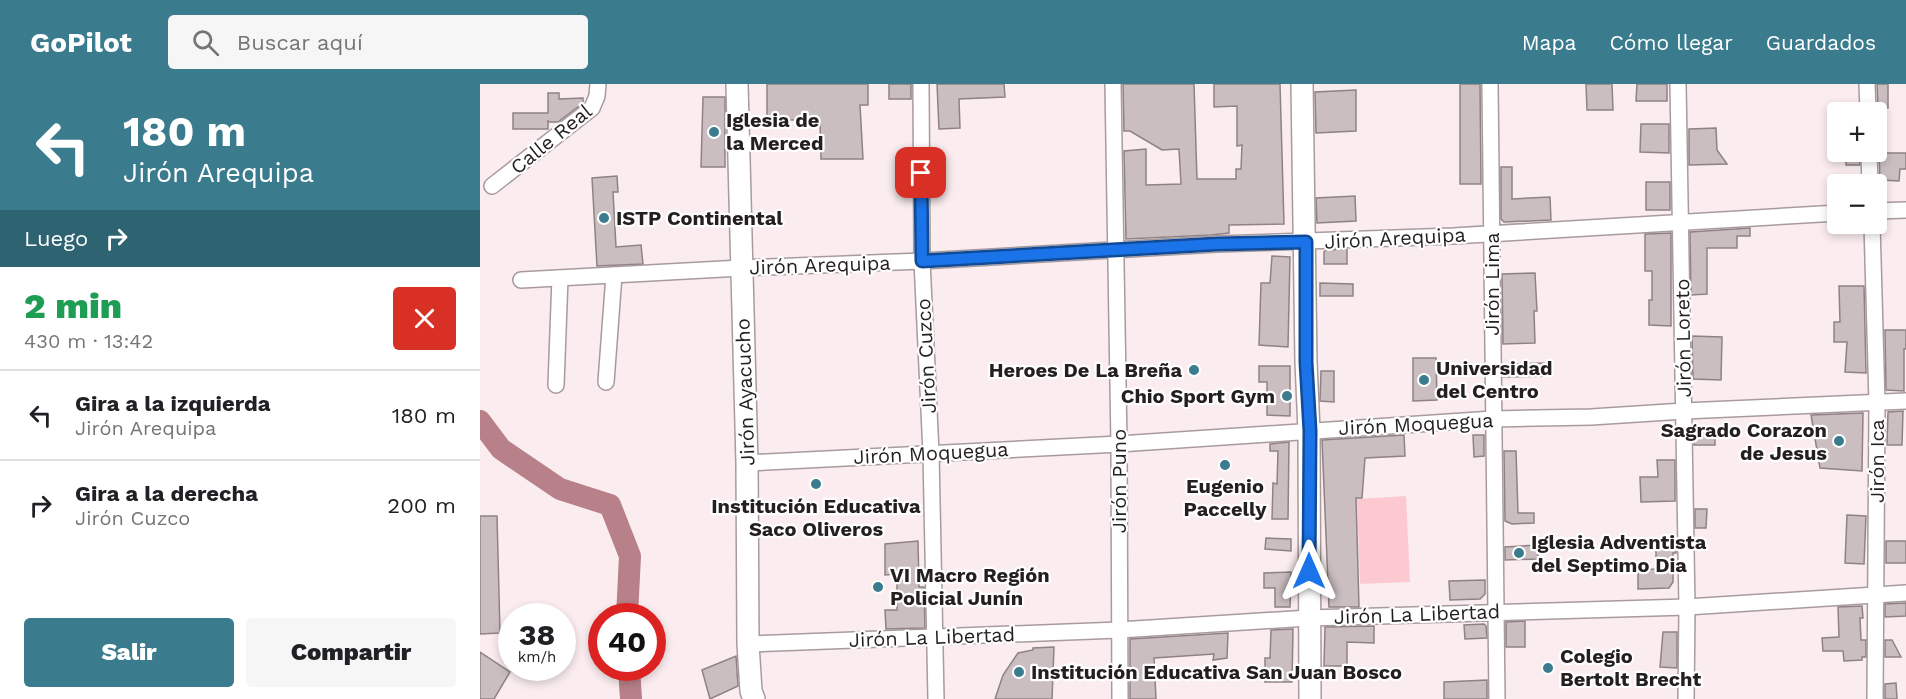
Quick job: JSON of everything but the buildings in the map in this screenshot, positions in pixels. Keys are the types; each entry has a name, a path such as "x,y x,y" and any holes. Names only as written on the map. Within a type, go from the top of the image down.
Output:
{"street":[{"name":"Calle Real","path":"492,186 592,108 597,96 598,84"},
{"name":"Jirón Ayacucho","path":"736,84 747,463 748,644 751,691 754,699"},
{"name":"Jirón Cuzco","path":"921,84 922,261 931,453 936,699"},
{"name":"Jirón Puno","path":"1113,84 1119,444 1120,699"},
{"path":"1302,84 1306,362 1310,431 1310,699"},
{"name":"Jirón Lima","path":"1490,84 1497,699"},
{"name":"Jirón Loreto","path":"1678,84 1687,607 1686,699"},
{"path":"1867,84 1868,102"},
{"path":"1887,211 1906,210"},
{"name":"Jirón Arequipa","path":"521,280 1217,244 1452,236 1827,214"},
{"name":"Jirón Ica","path":"1872,234 1876,403 1875,699"},
{"path":"606,382 614,275"},
{"path":"556,385 560,278"},
{"name":"Jirón Moquegua","path":"747,463 1119,444 1493,419 1591,417 1906,401"},
{"name":"Jirón La Libertad","path":"748,644 1119,630 1309,618 1687,607 1906,593"}],"shaded area":[{"path":"1406,496 1410,582 1360,584 1357,499"}],"waterway":[{"path":"480,421 501,449 560,489 610,505 630,556 628,603"},
{"path":"630,681 631,699"}],"place":[{"name":"Iglesia de la Merced","path":"714,132"},
{"name":"ISTP Continental","path":"604,218"},
{"name":"Heroes De La Breña","path":"1194,370"},
{"name":"Universidad del Centro","path":"1424,380"},
{"name":"Chio Sport Gym","path":"1287,396"},
{"name":"Sagrado Corazon de Jesus","path":"1839,441"},
{"name":"Eugenio Paccelly","path":"1225,465"},
{"name":"Institución Educativa Saco Oliveros","path":"816,484"},
{"name":"Iglesia Adventista del Septimo Dia","path":"1519,553"},
{"name":"VI Macro Región Policial Junín","path":"878,587"},
{"name":"Colegio Bertolt Brecht","path":"1548,668"},
{"name":"Institución Educativa San Juan Bosco","path":"1019,672"}],"route":[{"path":"921,173 922,261 1217,244 1306,242 1306,362 1310,431 1309,571"}]}
